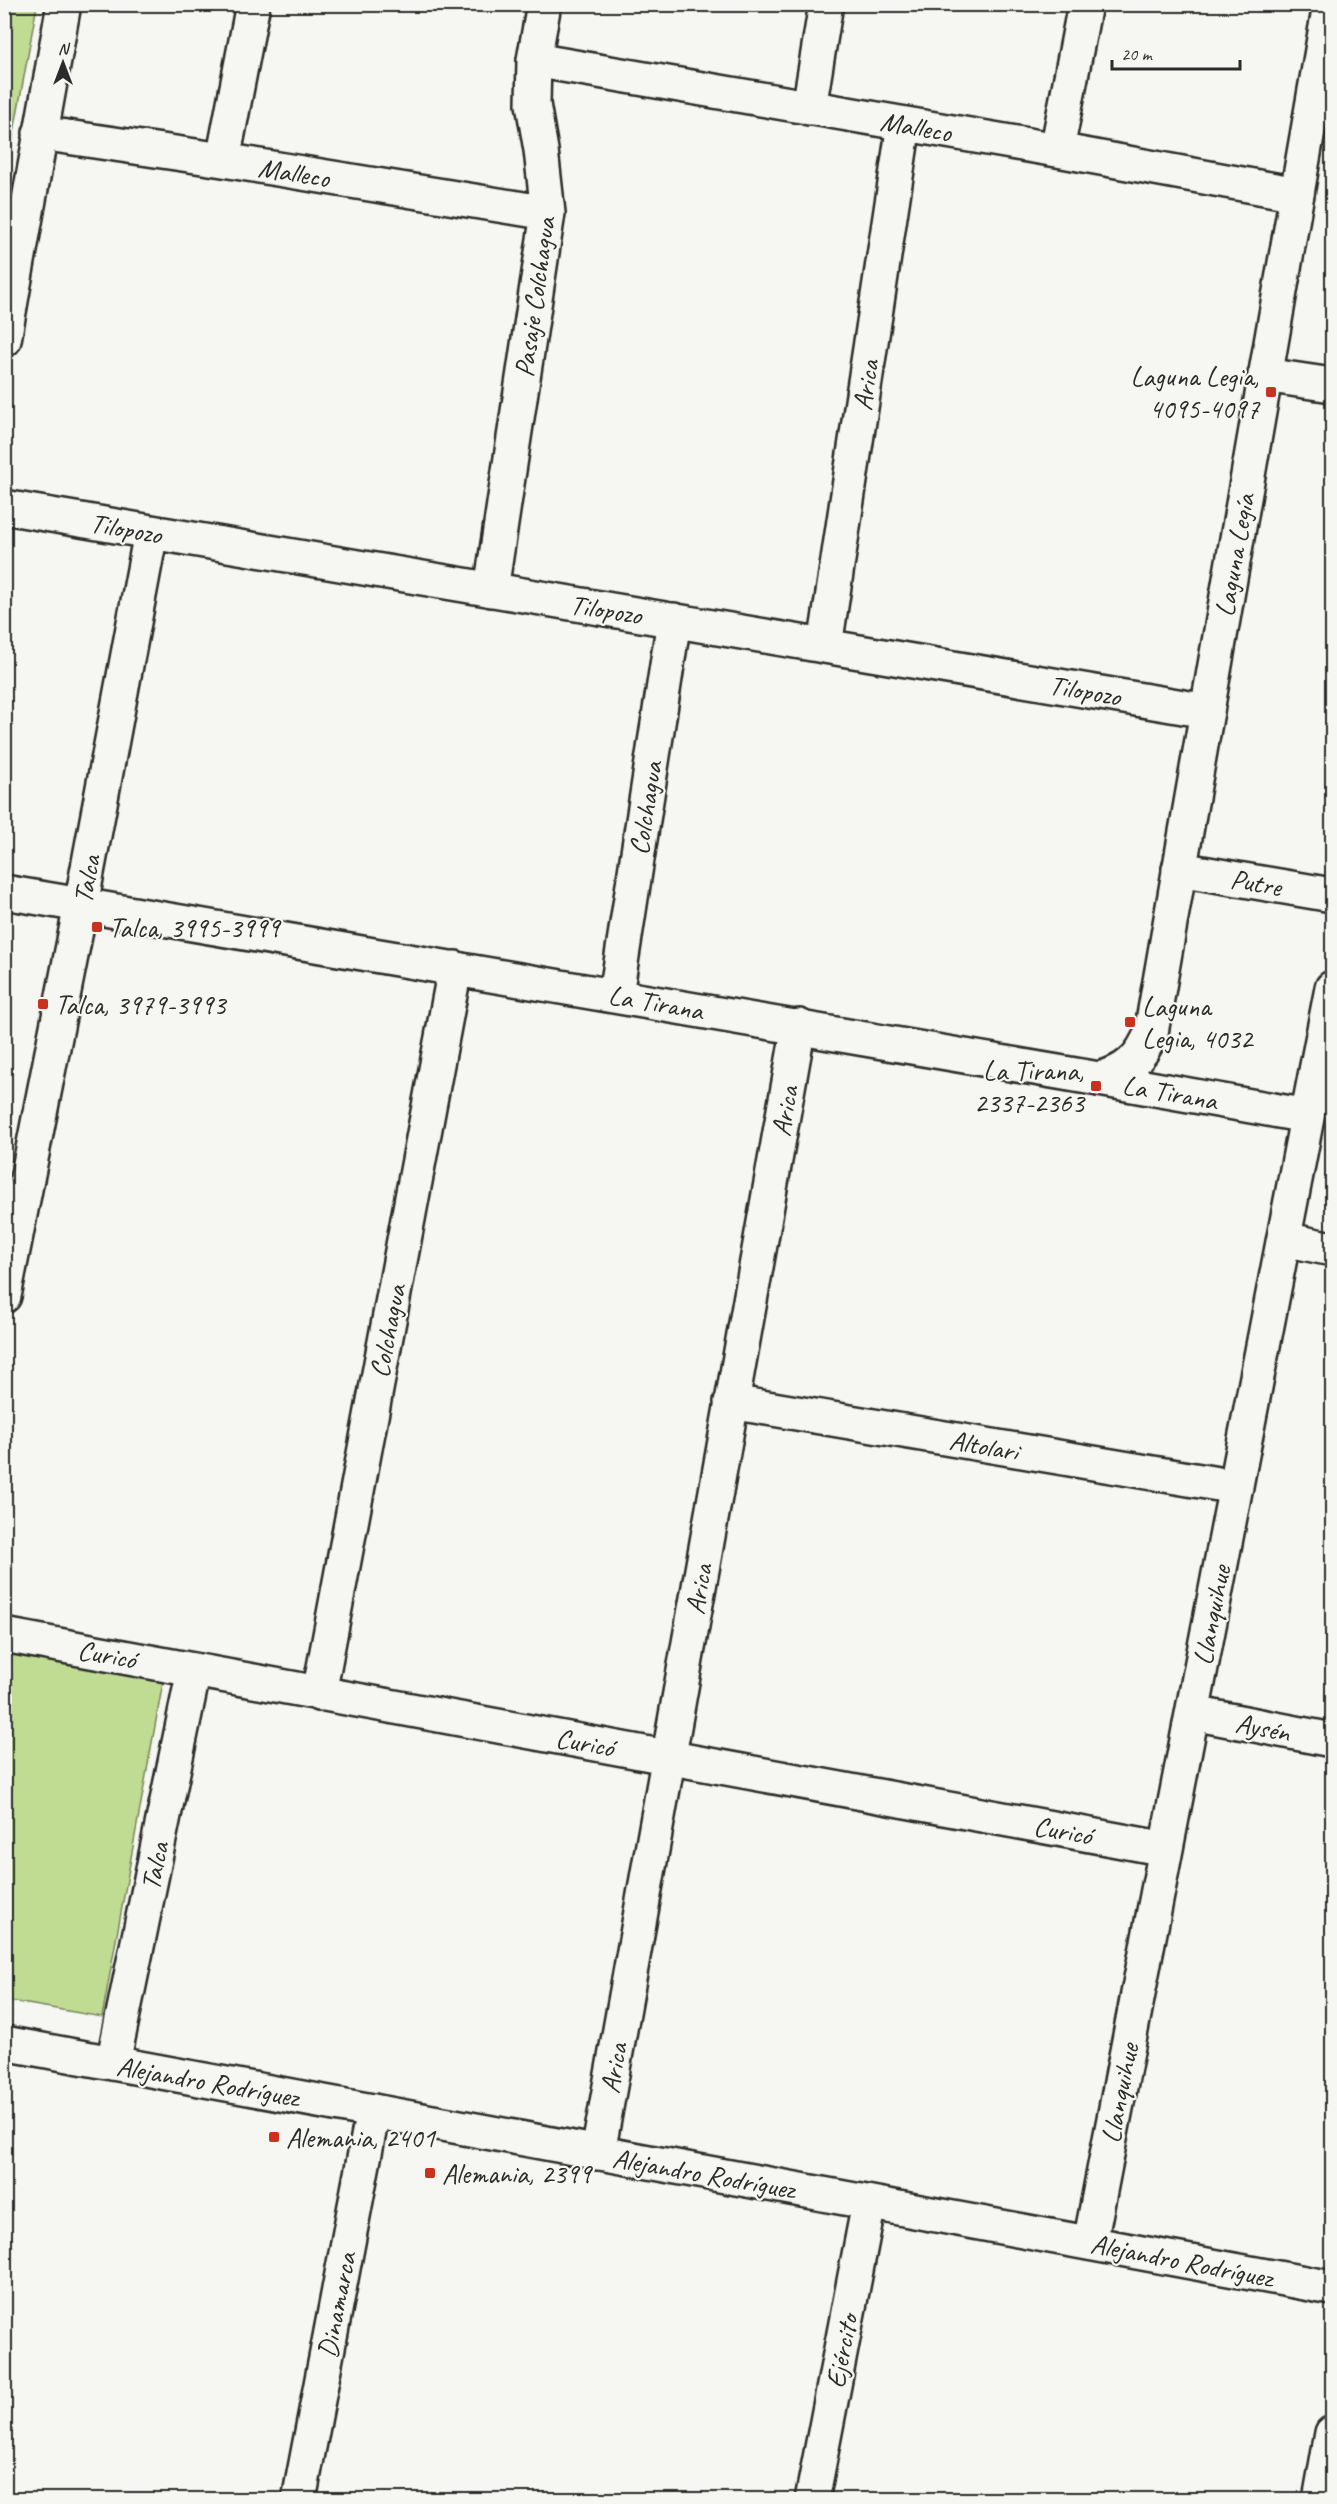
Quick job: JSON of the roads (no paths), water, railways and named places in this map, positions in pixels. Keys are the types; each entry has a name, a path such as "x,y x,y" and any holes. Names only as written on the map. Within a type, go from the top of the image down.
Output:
{"street":[{"path":"4,340 64,4"},
{"path":"223,160 253,4"},
{"name":"Pasaje Colchagua","path":"491,590 548,213 533,104 534,60 544,4"},
{"path":"810,108 826,4"},
{"path":"1057,150 1084,4"},
{"name":"Laguna Legía","path":"1099,1079 1116,1074 1131,1064 1144,1050 1151,1033 1330,4"},
{"name":"Malleco","path":"534,60 1057,150 1297,194"},
{"name":"Arica","path":"825,646 904,124"},
{"name":"Malleco","path":"40,133 548,213"},
{"path":"1265,375 1332,386"},
{"name":"Tilopozo","path":"4,507 1207,711"},
{"name":"Talca","path":"6,1281 81,905 151,532"},
{"name":"Colchagua","path":"616,995 674,621"},
{"name":"Putre","path":"1179,869 1332,896"},
{"name":"La Tirana","path":"4,892 799,1026 1307,1116"},
{"name":"Colchagua","path":"319,1694 455,968"},
{"name":"Llanquihue","path":"1090,2243 1332,988"},
{"name":"Arica","path":"598,2153 799,1026"},
{"path":"1284,1239 1332,1249"},
{"name":"Altolari","path":"731,1402 1236,1487"},
{"name":"Curicó","path":"4,1635 1166,1849"},
{"name":"Talca","path":"113,2063 194,1670"},
{"name":"Aysén","path":"1192,1713 1332,1740"},
{"name":"Alejandro Rodríguez","path":"4,2043 1332,2288"},
{"name":"Dinamarca","path":"299,2499 373,2111"},
{"name":"Ejército","path":"812,2499 869,2203"},
{"path":"1320,2499 1332,2433"}],"place":[{"name":"Laguna Legia, 4095-4097","path":"1271,392"},
{"name":"Talca, 3995-3999","path":"97,927"},
{"name":"Talca, 3979-3993","path":"43,1004"},
{"name":"Laguna Legia, 4032","path":"1130,1022"},
{"name":"La Tirana, 2337-2363","path":"1096,1086"},
{"name":"Alemania, 2401","path":"274,2137"},
{"name":"Alemania, 2399","path":"430,2173"}]}
